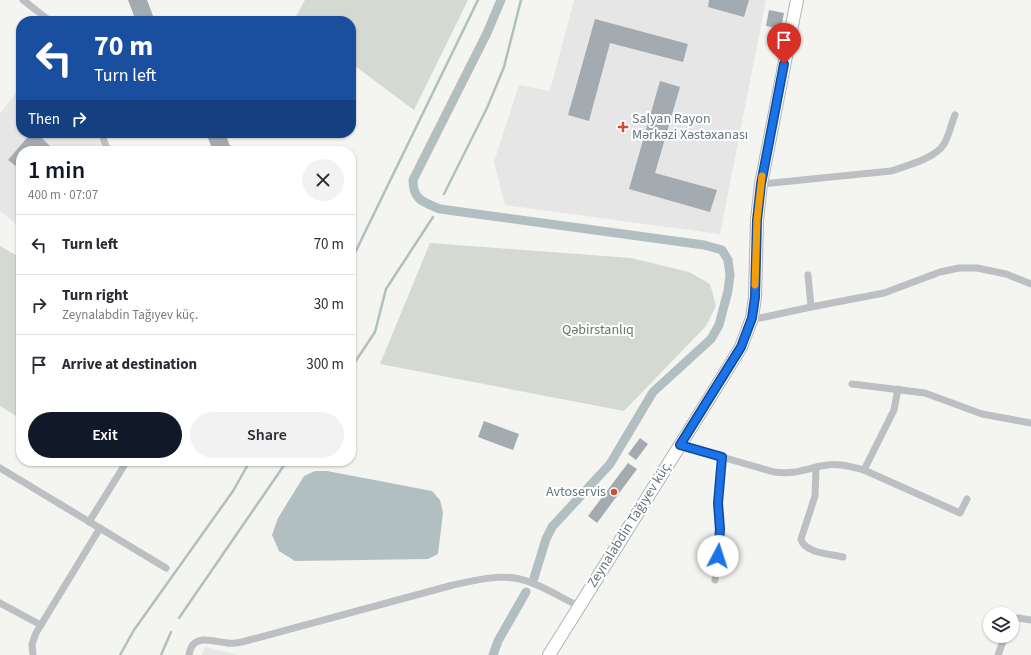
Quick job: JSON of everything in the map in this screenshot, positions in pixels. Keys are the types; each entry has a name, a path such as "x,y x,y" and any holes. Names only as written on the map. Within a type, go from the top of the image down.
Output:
{"main road":[{"name":"Zeynalabdin Tağıyev küç.","path":"549,655 741,347 752,318 755,297 757,220 761,184 797,0"}],"street":[{"path":"24,0 44,16"},
{"path":"761,184 891,170 909,165 937,152 944,144 954,115"},
{"path":"752,318 760,318 812,306 884,293 940,272 959,268 977,268 1006,274 1031,284"},
{"path":"808,275 812,306"},
{"path":"852,384 898,389 925,394 982,414 1031,423"},
{"path":"864,470 894,410 898,389"},
{"path":"680,445 774,472 788,474 827,464 839,464 864,470 960,513 967,499"},
{"path":"715,580 720,544 718,503 722,457"},
{"path":"89,522 124,466"},
{"path":"0,468 166,568"},
{"path":"816,468 815,496 801,539 802,544 808,548 843,557"},
{"path":"33,655 32,644 41,625 100,528"},
{"path":"189,655 195,642 200,639 229,643 242,642 453,585 488,578 511,578 525,581 579,606"},
{"path":"0,603 41,625"},
{"path":"1019,618 1031,620"},
{"path":"998,655 1002,643"}],"shaded area":[{"name":"Salyan Rayon Mərkəzi Xəstəxanası","path":"574,0 766,0 720,234 505,205 494,162 519,85 550,91"},
{"path":"16,93 16,138 98,138 102,146 16,146 16,224 0,211 0,114"},
{"path":"315,471 327,471 432,491 440,500 443,513 438,554 428,559 295,561 279,551 272,535 278,518 304,476"},
{"path":"204,647 238,655 202,655"}],"green space":[{"path":"305,0 468,0 414,110 356,67 356,16 296,16"},
{"name":"Qəbirstanlıq","path":"430,243 631,258 689,272 710,284 716,306 706,326 624,411 380,364"},
{"path":"0,246 16,255 16,416 0,406"}],"building":[{"path":"128,0 147,0 153,16 134,16"},
{"path":"709,0 749,0 744,17 708,7"},
{"path":"769,10 784,13 781,29 766,26"},
{"path":"595,19 688,44 683,62 610,43 589,121 568,115"},
{"path":"660,81 680,87 655,173 717,190 710,212 629,189"},
{"path":"27,138 42,138 50,146 20,146"},
{"path":"208,138 227,138 230,146 211,146"},
{"path":"16,151 16,166 8,160"},
{"path":"484,421 519,434 513,450 478,437"},
{"path":"640,438 648,444 636,460 628,454"},
{"path":"628,463 637,469 597,523 588,516"}],"waterway":[{"path":"356,251 478,0"},
{"path":"501,0 487,33 413,180 413,187 417,196 424,202 440,209 704,245 722,250 728,260 730,275 728,291 719,325 711,339 653,392 610,464 552,527 546,539 534,578"},
{"path":"444,194 487,108 504,67 521,0"},
{"path":"356,360 375,332 386,289 433,217"},
{"path":"120,655 134,630 233,491 247,466"},
{"path":"179,618 284,466"},
{"path":"493,655 498,641 526,592"},
{"path":"161,655 171,632"}],"slow traffic":[{"path":"755,285 757,220 762,176"}],"place":[{"name":"Salyan Rayon Mərkəzi Xəstəxanası","path":"623,127"},
{"name":"Avtoservis","path":"614,492"}],"route":[{"path":"718,556 720,544 718,503 722,457 680,445 741,347 748,332 752,318 755,297 757,220 761,184 765,154 784,64"}]}
